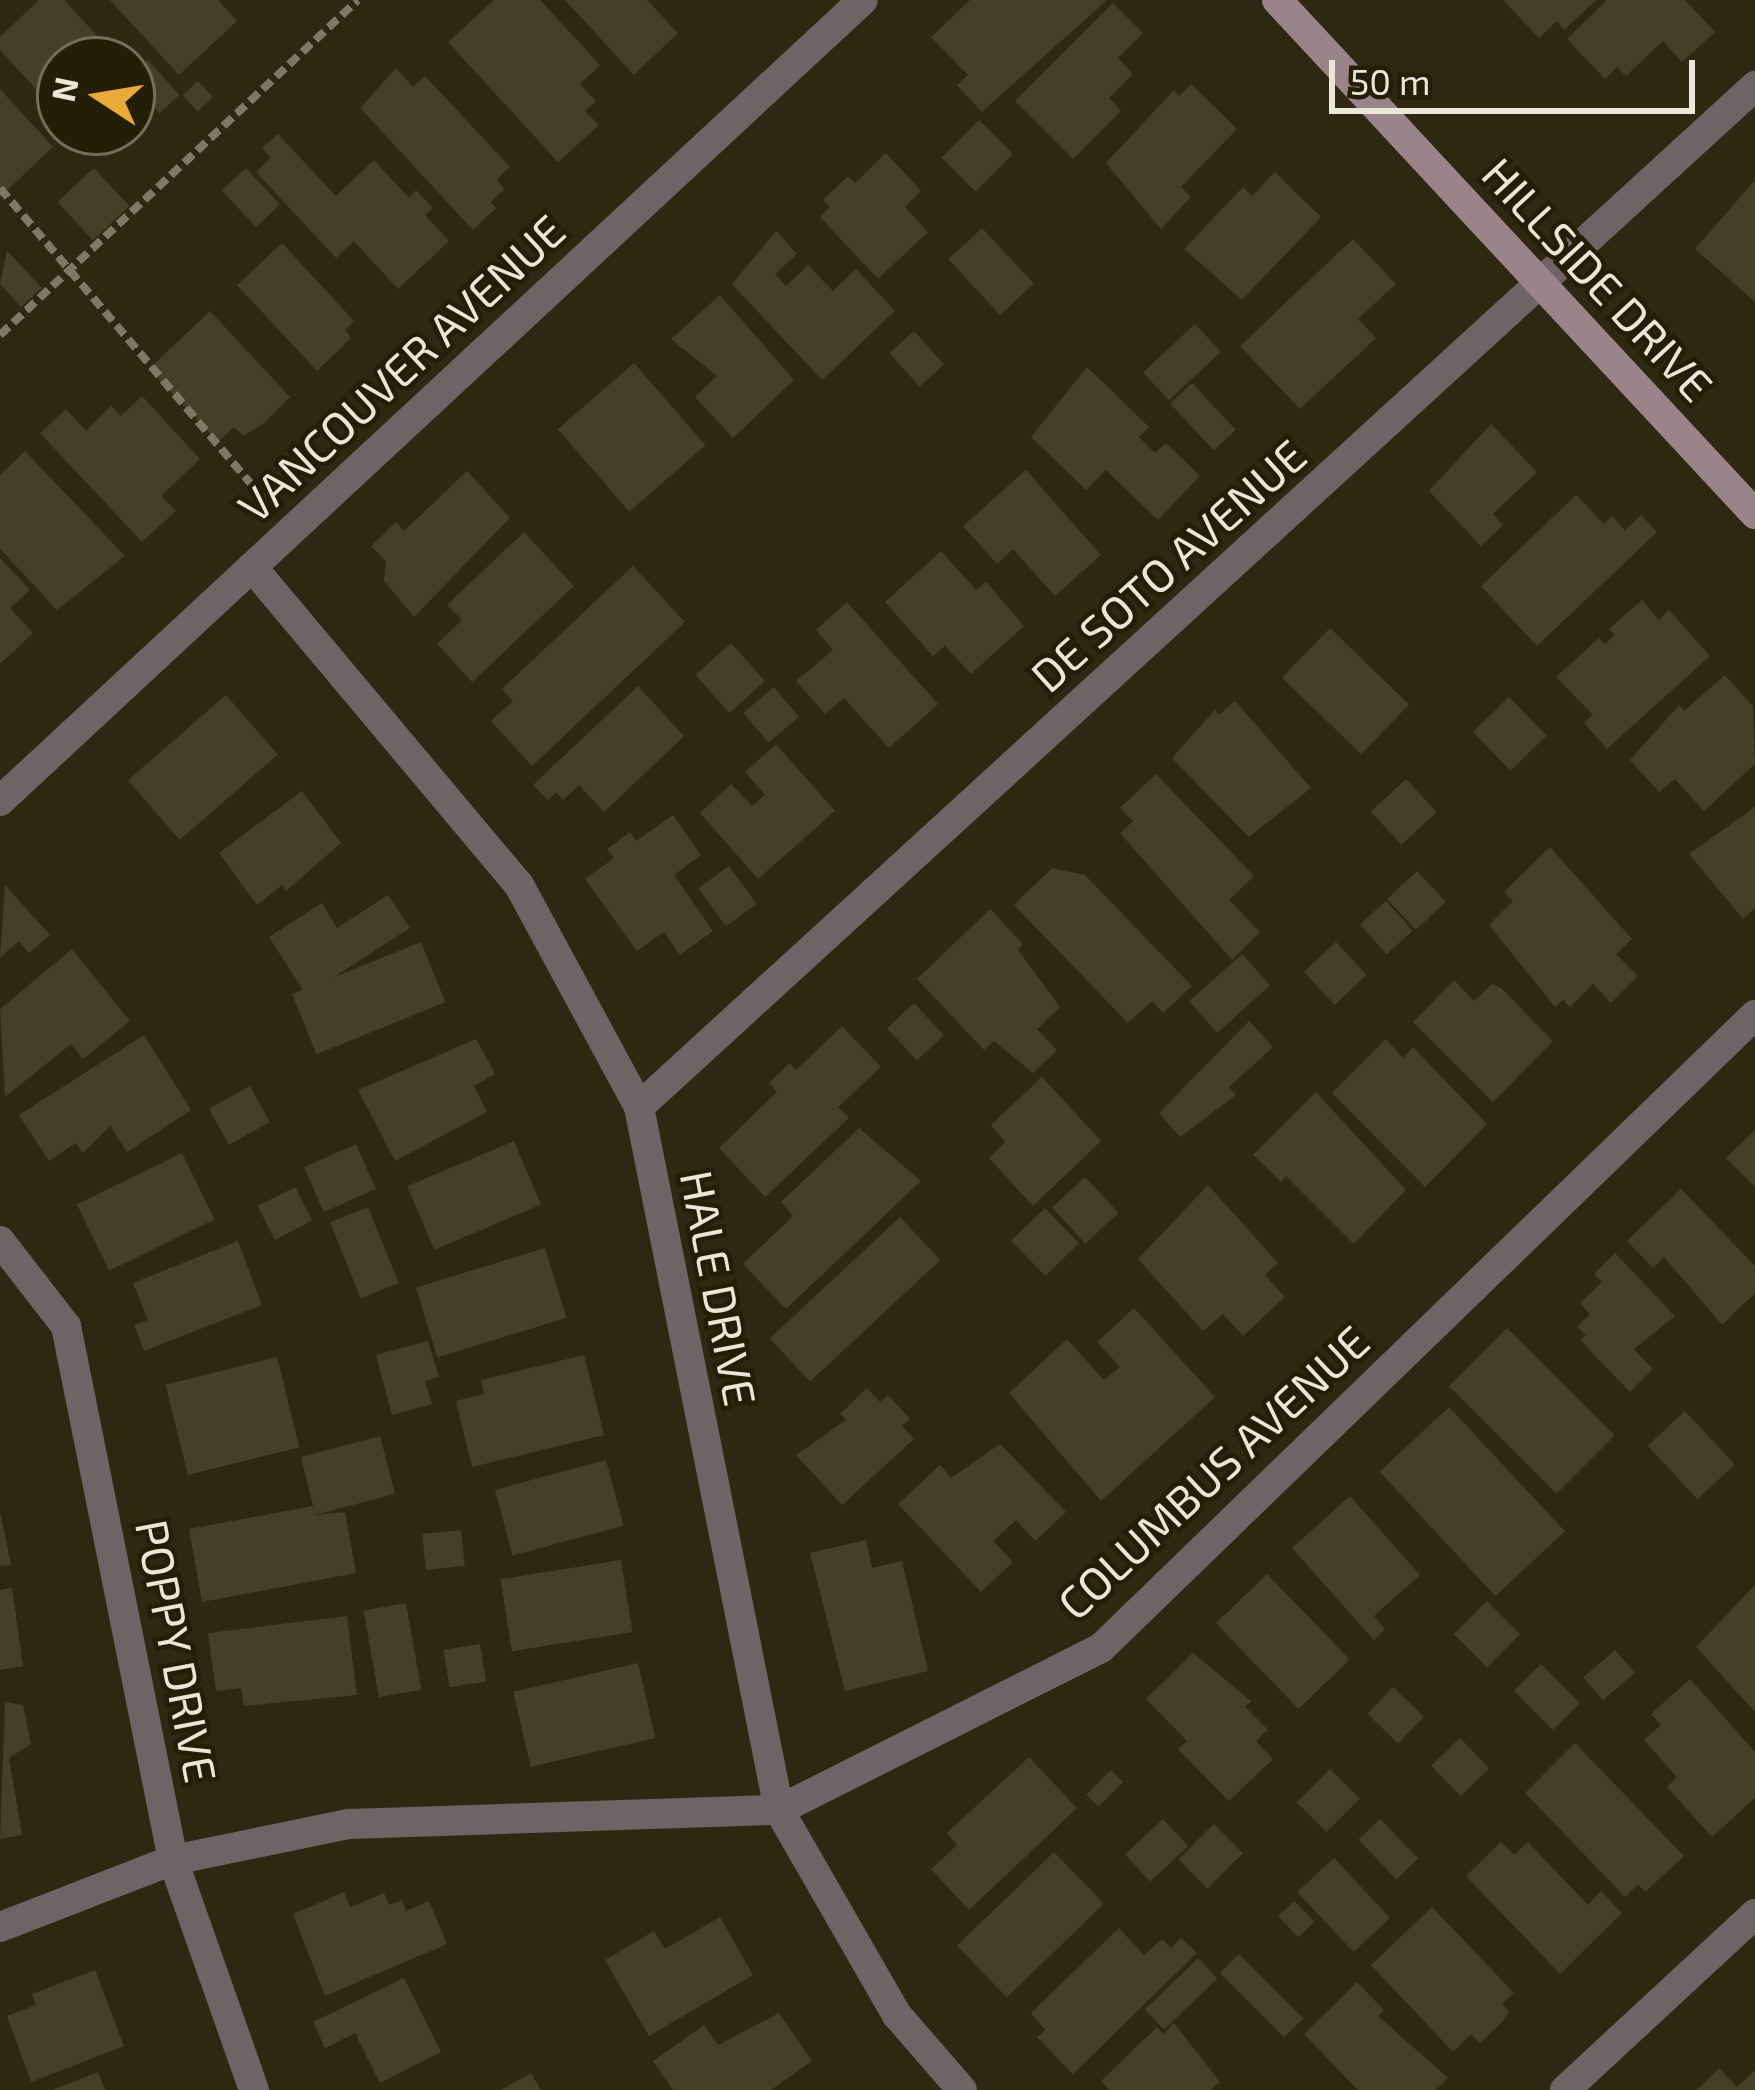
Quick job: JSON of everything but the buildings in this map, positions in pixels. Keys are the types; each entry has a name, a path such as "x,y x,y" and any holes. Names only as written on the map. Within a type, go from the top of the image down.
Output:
{"main road":[{"name":"HILLSIDE DRIVE","path":"1276,0 1755,514"}],"street":[{"name":"VANCOUVER AVENUE","path":"0,801 863,0"},
{"name":"DE SOTO AVENUE","path":"639,1107 1543,286 1755,86"},
{"name":"HALE DRIVE","path":"252,567 519,885 639,1107 778,1810 897,2015 962,2090"},
{"name":"COLUMBUS AVENUE","path":"0,1927 173,1860 349,1824 778,1810 1101,1648 1755,1015"},
{"name":"POPPY DRIVE","path":"0,1241 67,1326 173,1860 254,2090"},
{"path":"1564,2090 1755,1914"}],"path":[{"path":"0,335 358,0"},
{"path":"0,188 291,531"}]}
